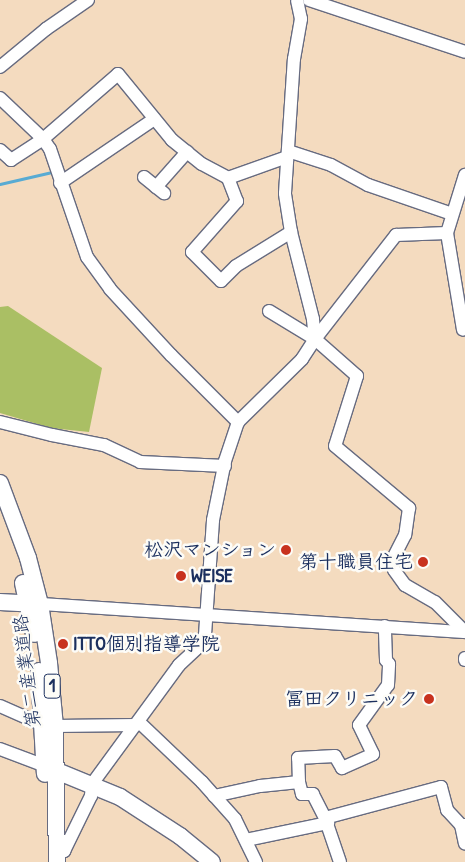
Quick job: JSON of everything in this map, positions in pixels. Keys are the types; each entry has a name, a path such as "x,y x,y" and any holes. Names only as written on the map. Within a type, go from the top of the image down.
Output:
{"main road":[{"name":"第二産業道路","path":"0,483 28,558 34,604"},
{"name":"第二産業道路","path":"0,509 34,604 49,662 53,859"},
{"path":"0,602 34,604"},
{"path":"50,768 92,784 148,814 212,862"}],"street":[{"path":"0,67 46,29 88,0"},
{"path":"298,0 301,19 294,59 285,193 291,232 313,319 315,339"},
{"path":"309,0 465,52"},
{"path":"0,150 11,160 43,139 118,74 172,140 202,164 228,178 237,201 192,252 221,281 236,266 291,232"},
{"path":"0,98 50,148 60,183 87,257 110,289 171,355 238,422"},
{"path":"60,183 154,119"},
{"path":"144,177 160,190 187,152"},
{"path":"228,178 287,154 331,165 368,185 452,214"},
{"path":"463,330 447,233 464,181"},
{"path":"53,859 64,851 91,796 92,784 179,665 196,649 205,635 214,520 225,466 238,422 311,349 315,339 396,235 447,233"},
{"path":"269,310 315,339 357,376 335,446 409,508 405,535 392,561 394,570 405,585 435,602 465,632"},
{"path":"0,422 104,445 140,462 225,466"},
{"path":"34,604 465,632"},
{"path":"340,862 318,800 313,794 302,794 299,782 298,758 335,756 342,768 372,754 359,725 388,685 389,664 386,660 385,626"},
{"path":"0,706 49,725 138,723 214,796 234,819 256,862"},
{"path":"0,749 50,768"},
{"path":"214,796 260,786 299,782"},
{"path":"246,840 327,821 441,787 447,810 463,825 465,844"}],"green space":[{"path":"8,306 102,368 89,432 51,428 0,413 0,307"}],"waterway":[{"path":"0,184 52,172"}],"place":[{"name":"松沢マンション","path":"286,550"},
{"name":"第十職員住宅","path":"423,562"},
{"name":"WEISE","path":"181,576"},
{"name":"ITTO個別指導学院","path":"63,644"},
{"name":"冨田クリニック","path":"429,699"}]}
